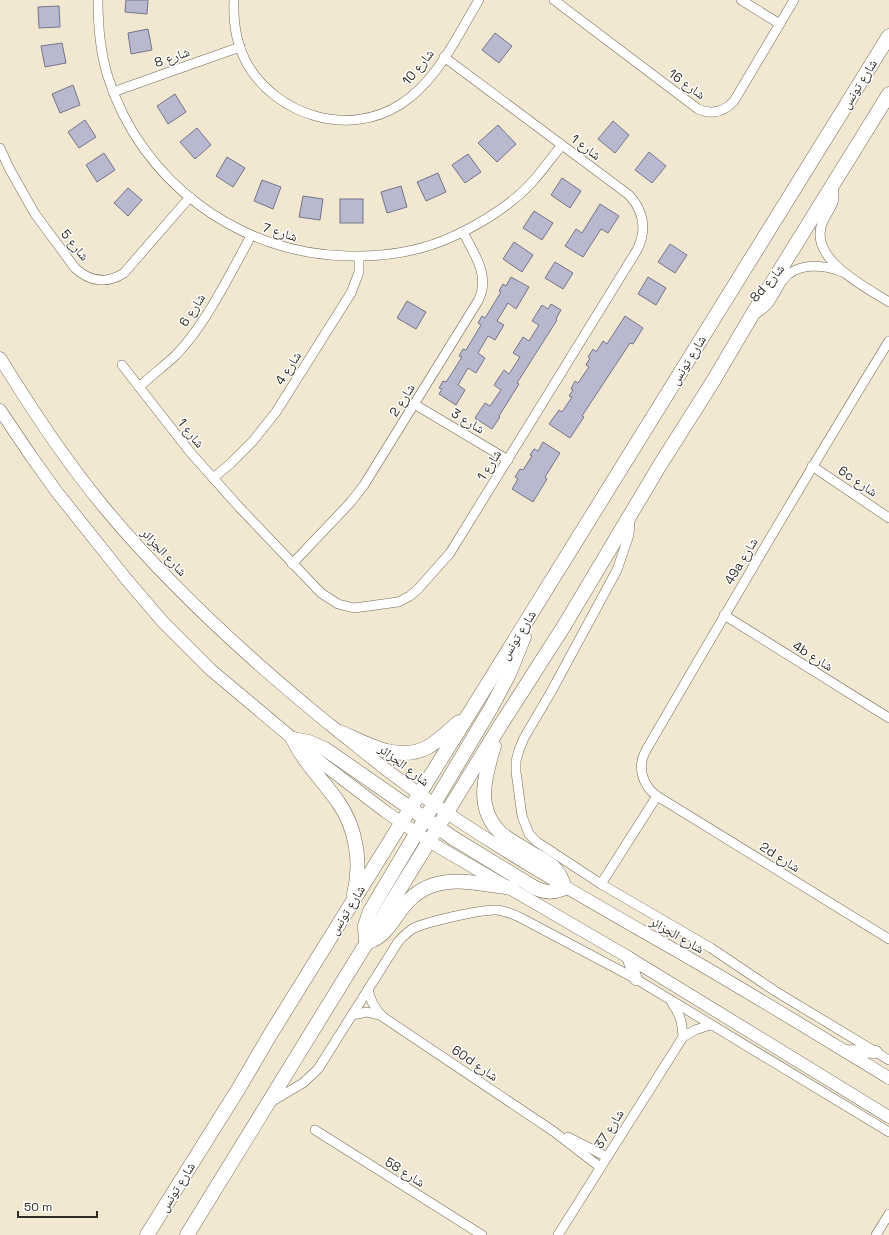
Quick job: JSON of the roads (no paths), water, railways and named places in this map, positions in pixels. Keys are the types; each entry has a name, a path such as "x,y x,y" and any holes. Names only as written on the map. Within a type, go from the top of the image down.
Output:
{"main road":[{"name":"شارع تونس","path":"147,1235 889,36"},
{"path":"187,1235 500,726 564,626 630,514 889,94"},
{"name":"شارع الجزائر","path":"0,358 27,402 74,469 104,507 134,540 190,600 246,654 359,748 419,794 565,888 692,960 889,1078"},
{"path":"0,410 56,491 158,617 211,670 323,764 430,842 512,888 628,957 889,1117"},
{"path":"366,943 365,926 370,911 426,819 500,691 518,654 532,612"},
{"path":"340,732 387,752 410,753 418,751 434,743 470,712"},
{"path":"293,739 309,742 325,749 438,828 541,891 549,892 565,888 561,876 554,868 502,834 495,827 486,810 483,792 484,784 500,726"},
{"path":"293,739 304,760 339,802 350,825 354,838 357,862 356,888 353,901"},
{"path":"366,943 381,936 412,897 432,885 443,882 457,882 512,888"},
{"path":"628,957 636,979"},
{"path":"844,1050 876,1052"}],"street":[{"name":"شارع 7","path":"98,0 98,21 102,53 113,92 128,124 138,140 161,170 190,197 220,220 268,243 303,252 359,257 400,253 438,242 463,232 494,213 516,197 532,182 562,145"},
{"name":"شارع 10","path":"234,0 234,21 240,47 246,62 265,88 291,107 306,114 338,120 354,120 385,112 400,104 421,88 444,57 479,0"},
{"name":"شارع 16","path":"554,0 698,109 708,112 719,112 724,110 734,101 794,0"},
{"path":"741,0 780,24"},
{"name":"شارع 8","path":"113,92 240,47"},
{"name":"شارع 1","path":"122,365 185,446 292,564 321,593 346,607 354,608 391,604 404,600 426,581 450,553 637,250 643,234 642,218 638,206 634,200 444,57"},
{"name":"شارع 5","path":"0,148 12,174 35,214 75,268 80,273 93,279 106,280 124,274 190,197"},
{"name":"8d شارع","path":"832,186 834,199 823,221 820,238 822,248 830,259 848,275 889,302"},
{"name":"شارع 2","path":"292,564 350,503 364,485 481,295 483,281 482,274 463,232"},
{"name":"شارع 6","path":"139,387 175,355 192,334 207,312 252,236"},
{"name":"شارع 4","path":"213,478 249,445 276,412 351,293 359,272 359,257"},
{"name":"8d شارع","path":"752,315 769,304 782,282 795,270 810,266 829,268 848,275"},
{"name":"49a شارع","path":"657,796 649,789 642,778 642,757 812,466 889,341"},
{"name":"شارع 3","path":"414,404 508,460"},
{"name":"6c شارع","path":"812,466 889,518"},
{"path":"630,514 630,535 617,570 555,685 524,738 516,761 522,816 529,834 537,842 601,884 711,948 775,991 889,1060"},
{"name":"4b شارع","path":"724,615 889,718"},
{"path":"601,884 657,796"},
{"name":"2d شارع","path":"657,796 889,939"},
{"path":"269,1102 303,1083 311,1076 323,1060 398,942 408,932 424,925 487,910 505,912 514,915 636,979 889,1132"},
{"name":"60d شارع","path":"368,989 369,996 375,1008 383,1017 554,1131 600,1167"},
{"path":"669,999 682,1020 682,1037 710,1024"},
{"name":"60d شارع","path":"352,1015 367,1012 383,1017"},
{"name":"شارع 37","path":"558,1235 682,1037"},
{"name":"شارع 58","path":"315,1130 482,1235"},
{"name":"60d شارع","path":"554,1131 607,1157"},
{"path":"876,1235 889,1214"}]}
